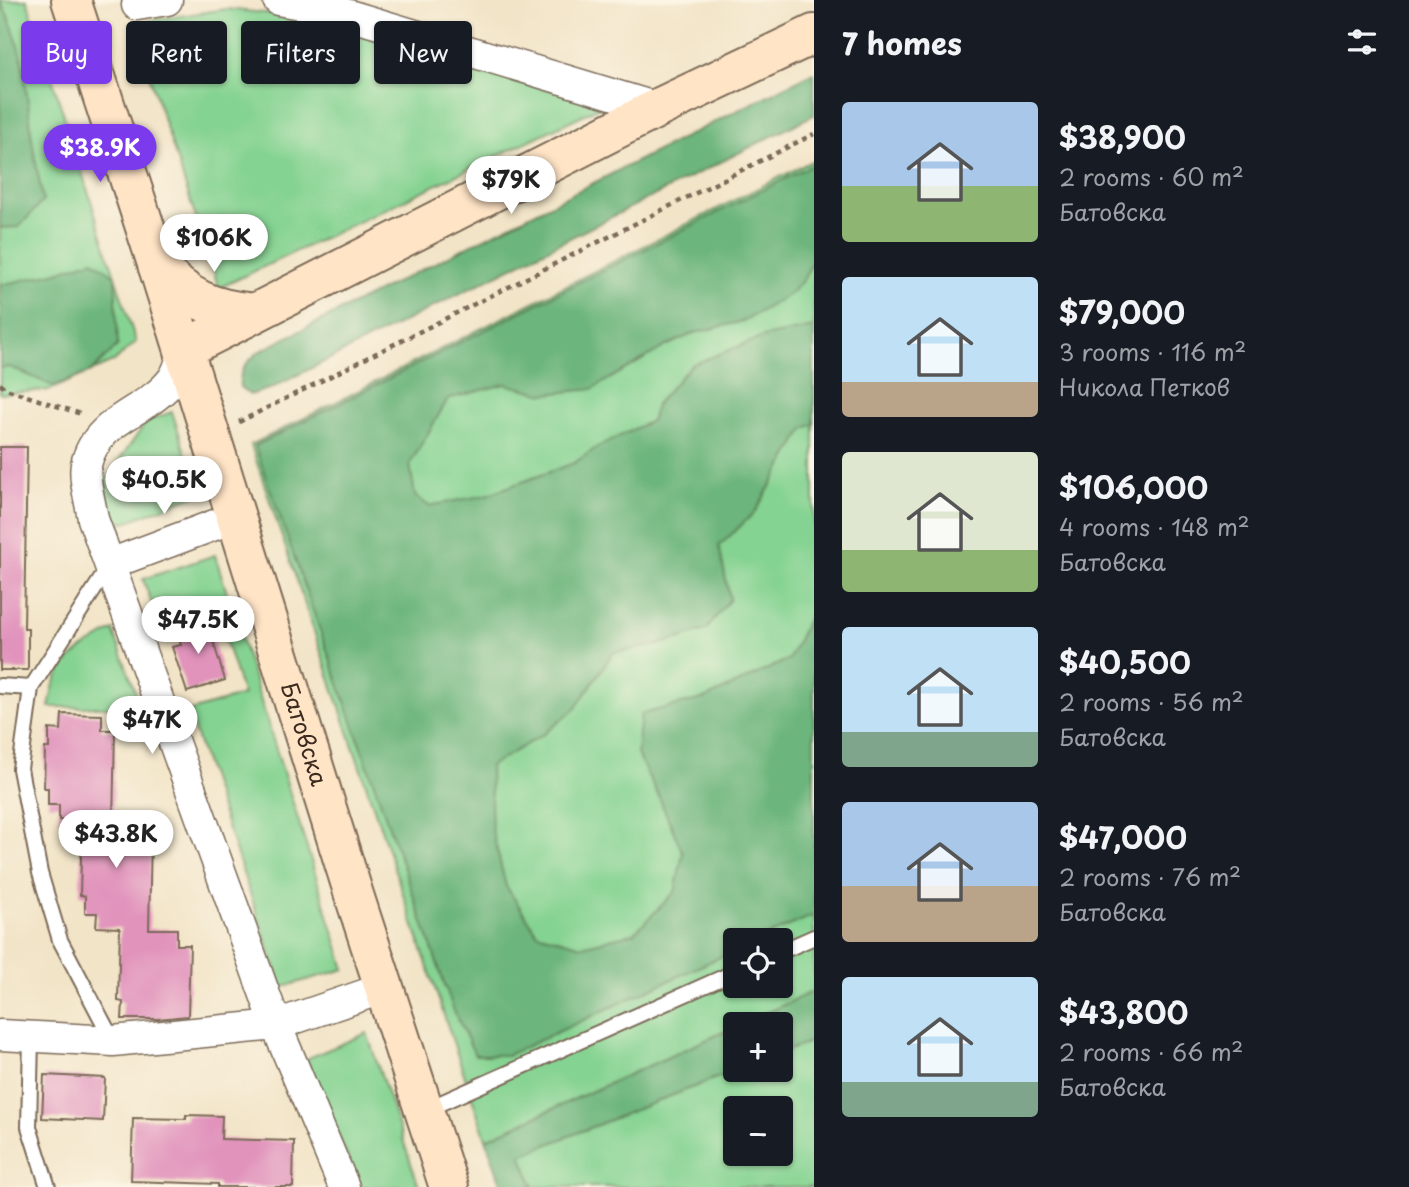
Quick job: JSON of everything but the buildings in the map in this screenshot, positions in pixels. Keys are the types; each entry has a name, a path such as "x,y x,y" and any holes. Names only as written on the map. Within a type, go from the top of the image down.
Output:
{"street":[{"name":"Батовска","path":"71,0 449,1187"},
{"path":"137,5 167,0"},
{"path":"278,0 329,9 658,108"},
{"path":"344,1187 276,1025 93,519 85,467 95,443 111,424 146,403 172,380 184,349 658,108 814,34"},
{"path":"158,267 177,287 201,301 227,310 254,313"},
{"path":"110,564 236,517"},
{"path":"0,1035 113,1041 276,1025 384,988"}],"lane":[{"path":"110,564 31,688 20,769 40,873 60,940 113,1041"},
{"path":"0,686 31,688"},
{"path":"793,946 814,937"},
{"path":"424,1111 723,977"},
{"path":"31,1038 29,1127 48,1187"}],"path":[{"path":"211,436 814,134"},
{"path":"0,384 6,389 111,424"}],"green space":[{"path":"0,0 27,0 34,21 21,21 21,84 54,84 136,342 115,361 50,390 0,394"},
{"path":"0,0 19,47 21,84 25,84 43,201 19,227 0,228"},
{"path":"226,9 265,13 300,21 241,21 241,84 360,84 360,35 374,38 374,84 472,84 472,64 610,102 219,288 152,84 227,84 227,21 145,21"},
{"path":"814,72 814,115 272,388 250,395 240,387 242,371 260,351"},
{"path":"814,160 814,991 768,1012 723,1012 723,1032 486,1139 251,445"},
{"path":"814,164 814,259 803,280 790,294 744,321 694,333 666,346 592,389 545,394 505,384 448,399 410,464 415,496 429,506 486,495 574,463 599,446 651,421 657,403 691,365 763,337 814,327 814,424 804,429 755,512 719,546 730,599 706,630 658,645 613,653 575,709 544,734 490,766 492,830 506,886 537,933 582,946 634,933 675,892 683,853 637,754 641,714 706,698 789,659 814,606 814,915 784,928 723,928 723,956 508,1055 475,1055 454,1011 255,446"},
{"path":"93,260 115,276 118,345 91,372 53,386 10,367 0,368 0,285 54,273"},
{"path":"172,412 199,494 126,522 114,523 108,508 104,482 147,421"},
{"path":"215,555 345,969 282,987 188,712 243,695 215,608 159,623 143,579"},
{"path":"113,630 141,707 49,707 60,671 80,650"},
{"path":"814,991 814,1040 793,1048 793,1012 768,1012"},
{"path":"723,1032 723,1075 521,1155 534,1187 502,1187 486,1139"},
{"path":"367,1033 419,1187 360,1187 306,1059"},
{"path":"814,1040 814,1187 534,1187 520,1155 723,1075 723,1082 793,1082 793,1048"}]}
